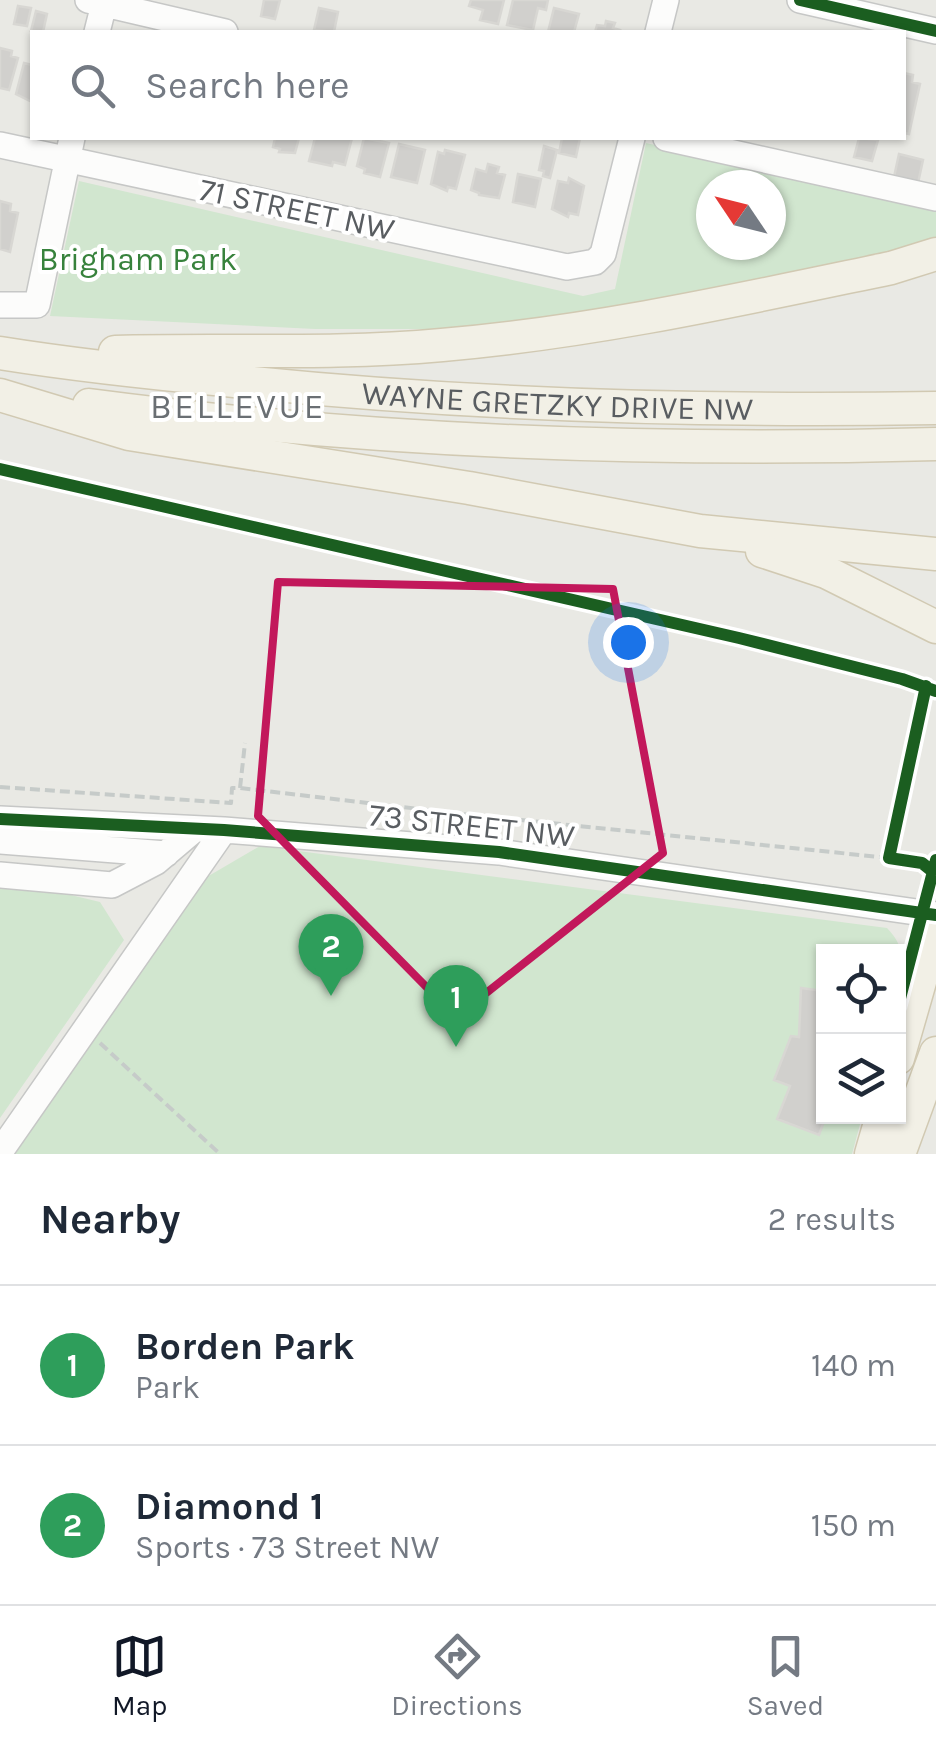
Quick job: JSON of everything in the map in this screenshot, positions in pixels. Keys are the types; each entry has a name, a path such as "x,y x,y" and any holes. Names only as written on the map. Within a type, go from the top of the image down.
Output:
{"main road":[{"path":"5,354 228,348 359,350 442,345 597,328 891,268 936,254"},
{"path":"891,268 936,266"},
{"name":"WAYNE GRETZKY DRIVE NW","path":"5,354 304,388 444,398 718,409 936,408"},
{"path":"0,394 129,434 450,485 700,532 936,554"},
{"name":"WAYNE GRETZKY DRIVE NW","path":"0,394 298,427 569,446 936,444"},
{"path":"700,532 826,572 936,627"},
{"path":"904,1034 931,918"},
{"path":"899,1154 936,1053"},
{"path":"872,1154 880,1124"}],"street":[{"path":"658,30 666,0"},
{"path":"800,0 936,30"},
{"path":"97,30 99,1 217,30"},
{"name":"71 STREET NW","path":"0,144 69,148 567,267 595,262 602,254 631,140"},
{"path":"675,140 936,198"},
{"path":"0,304 37,305 69,148"},
{"name":"73 STREET NW","path":"0,818 175,846 224,830 498,852 931,918"},
{"path":"0,828 175,846"},
{"path":"0,1152 224,830"},
{"path":"0,841 175,846"},
{"path":"0,852 175,846"},
{"path":"0,875 112,886 175,846"}],"path":[{"path":"240,788 245,743"},
{"path":"0,787 231,802 232,788 240,788 488,816"},
{"path":"522,820 907,860"},
{"path":"889,858 893,838"},
{"path":"931,918 932,866"},
{"path":"84,1032 109,1049 220,1154"}],"highlighted area":[{"path":"278,582 613,589 663,853 456,1017 258,816"}],"green space":[{"name":"Brigham Park","path":"646,143 761,170 696,170 696,260 786,260 786,176 936,211 936,242 617,313 440,329 315,329 50,316 79,181 583,296 615,289"},
{"path":"260,846 887,928 898,944 816,944 816,1124 860,1124 852,1154 15,1154 200,881"},
{"path":"0,878 100,902 124,940 0,1118"}],"building":[{"path":"264,0 280,0 275,19 261,16"},
{"path":"471,0 504,0 498,24 480,20 483,10 469,6"},
{"path":"513,0 548,0 546,10 538,8 533,30 507,25"},
{"path":"18,6 31,8 27,26 14,24"},
{"path":"319,8 338,12 334,30 314,30"},
{"path":"554,8 579,14 575,30 548,30"},
{"path":"36,11 47,14 43,30 31,30"},
{"path":"606,21 615,23 613,28 620,30 596,30 597,25 605,26"},
{"path":"0,48 12,51 11,56 18,58 9,90 0,88"},
{"path":"24,63 30,64 30,101 16,94"},
{"path":"906,73 913,75 912,82 920,84 909,134"},
{"path":"275,140 298,140 295,153 279,152 273,147"},
{"path":"314,140 351,140 345,165 309,161"},
{"path":"364,140 389,143 380,177 364,173 365,169 357,166"},
{"path":"562,140 580,140 576,157 559,153"},
{"path":"858,140 878,140 872,161 854,157"},
{"path":"399,144 425,150 417,183 391,177"},
{"path":"544,146 557,150 550,178 539,170"},
{"path":"445,150 465,155 456,189 448,187 447,191 431,184 438,152 444,154"},
{"path":"899,154 923,160 918,183 894,177"},
{"path":"488,164 499,167 497,173 505,175 499,198 471,190 476,169 486,172"},
{"path":"518,174 541,179 535,207 513,202"},
{"path":"569,178 584,186 578,215 569,213 568,217 552,209 558,181 568,183"},
{"path":"0,201 11,204 10,211 18,213 10,252 0,249"},
{"path":"801,988 816,990 816,1124 823,1124 819,1135 777,1119 790,1086 774,1080 791,1036 799,1037"}],"cycle path":[{"path":"800,0 936,31"},
{"path":"0,469 739,638 936,691"},
{"path":"926,686 889,858 922,863 932,871"},
{"path":"0,819 224,830 499,852 936,915"},
{"path":"906,975 936,860"}],"place":[{"name":"Diamond 1","path":"331,996"},
{"name":"Borden Park","path":"456,1047"}],"district":[{"name":"BELLEVUE","path":"238,406"}]}
